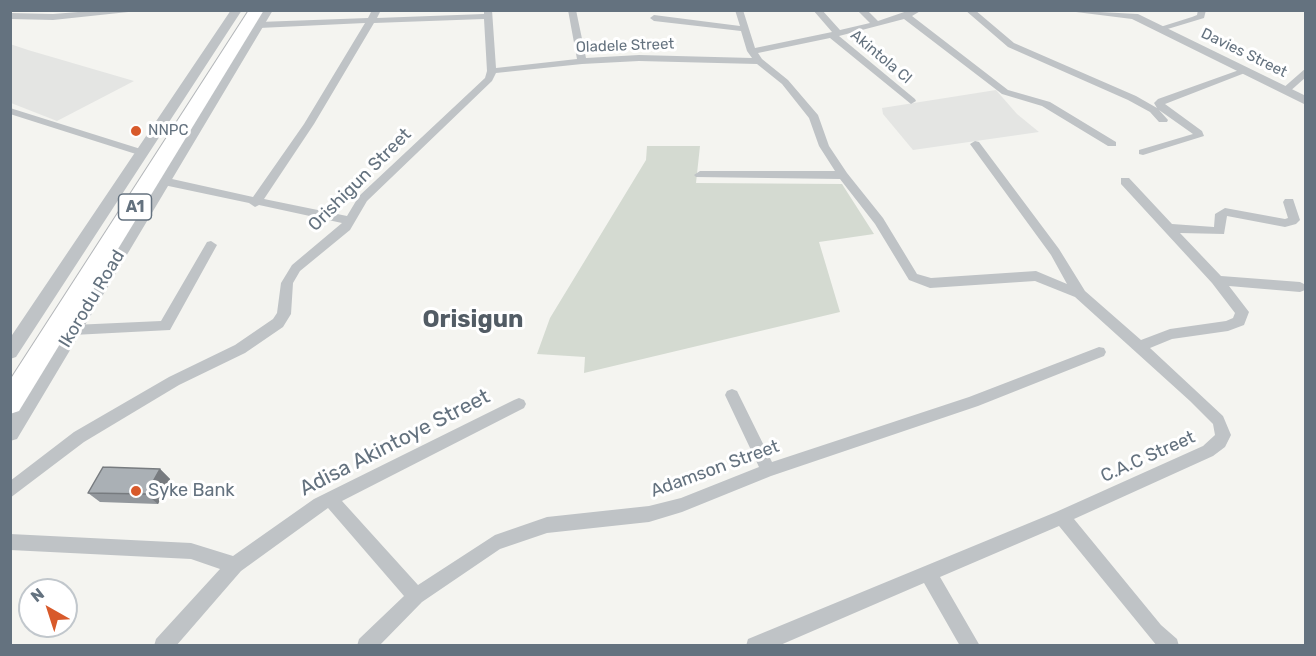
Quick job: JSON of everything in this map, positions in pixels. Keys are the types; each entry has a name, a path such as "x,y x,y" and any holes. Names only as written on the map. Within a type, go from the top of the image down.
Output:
{"highway":[{"name":"Ikorodu Road","path":"10,376 244,10"},
{"name":"Ikorodu Road","path":"10,403 258,18"}],"street":[{"path":"10,16 143,10"},
{"name":"Ikorodu Road","path":"11,351 237,10"},
{"name":"Ikorodu Road","path":"10,433 163,181 258,18 268,10"},
{"path":"255,203 309,124 377,10"},
{"path":"572,10 582,61"},
{"name":"C.A.C Street","path":"739,10 752,51 759,61 785,82 814,117 824,146 843,175 879,221 909,273 921,281 930,283 1036,276 1080,294 1218,420 1222,428 1220,442 1208,451 1062,517 755,645"},
{"name":"Akintola Cl","path":"818,10 835,34 911,101"},
{"path":"861,10 875,23"},
{"path":"752,51 835,34 906,16 918,10"},
{"path":"969,10 1011,45 1132,98 1154,110 1163,120"},
{"name":"Davies Street","path":"1065,10 1127,12 1305,101"},
{"path":"1161,28 1195,19 1201,16 1202,10"},
{"path":"258,18 370,20 488,13 492,71"},
{"path":"906,16 1005,92 1052,107 1112,144"},
{"path":"654,18 744,29"},
{"name":"Oladele Street","path":"492,71 582,61 639,58 759,61"},
{"name":"Orishigun Street","path":"10,491 79,436 165,386 264,335 284,314 287,283 291,274 350,221 363,199 485,85 492,71"},
{"path":"1143,152 1199,136 1160,103 1245,71"},
{"path":"1285,91 1305,71"},
{"path":"10,111 143,153"},
{"path":"975,144 1055,252 1080,294"},
{"path":"700,175 843,175"},
{"path":"163,181 255,203 350,221"},
{"path":"1125,182 1217,280 1242,312 1239,321 1228,326 1170,334 1138,347"},
{"path":"1170,228 1220,231 1221,214 1225,212 1285,223 1294,220 1289,201"},
{"path":"73,330 165,326 211,245"},
{"path":"1217,280 1300,287"},
{"name":"Adamson Street","path":"366,645 416,596 495,543 547,525 649,514 682,505 768,470 973,402 1099,352"},
{"path":"732,395 768,470"},
{"name":"Adisa Akintoye Street","path":"163,645 235,565 330,499 519,404"},
{"path":"330,499 416,596"},
{"path":"1062,517 1155,631 1170,645"},
{"path":"10,542 191,551 235,565"},
{"path":"928,573 971,645"}],"shaded area":[{"path":"10,44 134,81 57,121 11,103"},
{"path":"996,90 1017,114 1039,132 913,150 883,114 882,108"},
{"path":"647,146 700,146 696,183 842,184 874,234 819,242 840,312 584,373 585,357 537,354 550,318 646,160"}],"building":[{"path":"103,467 160,469 146,494 88,493"}],"place":[{"name":"NNPC","path":"136,131"},
{"name":"Syke Bank","path":"136,491"}],"district":[{"name":"Orisigun","path":"473,320"}]}
